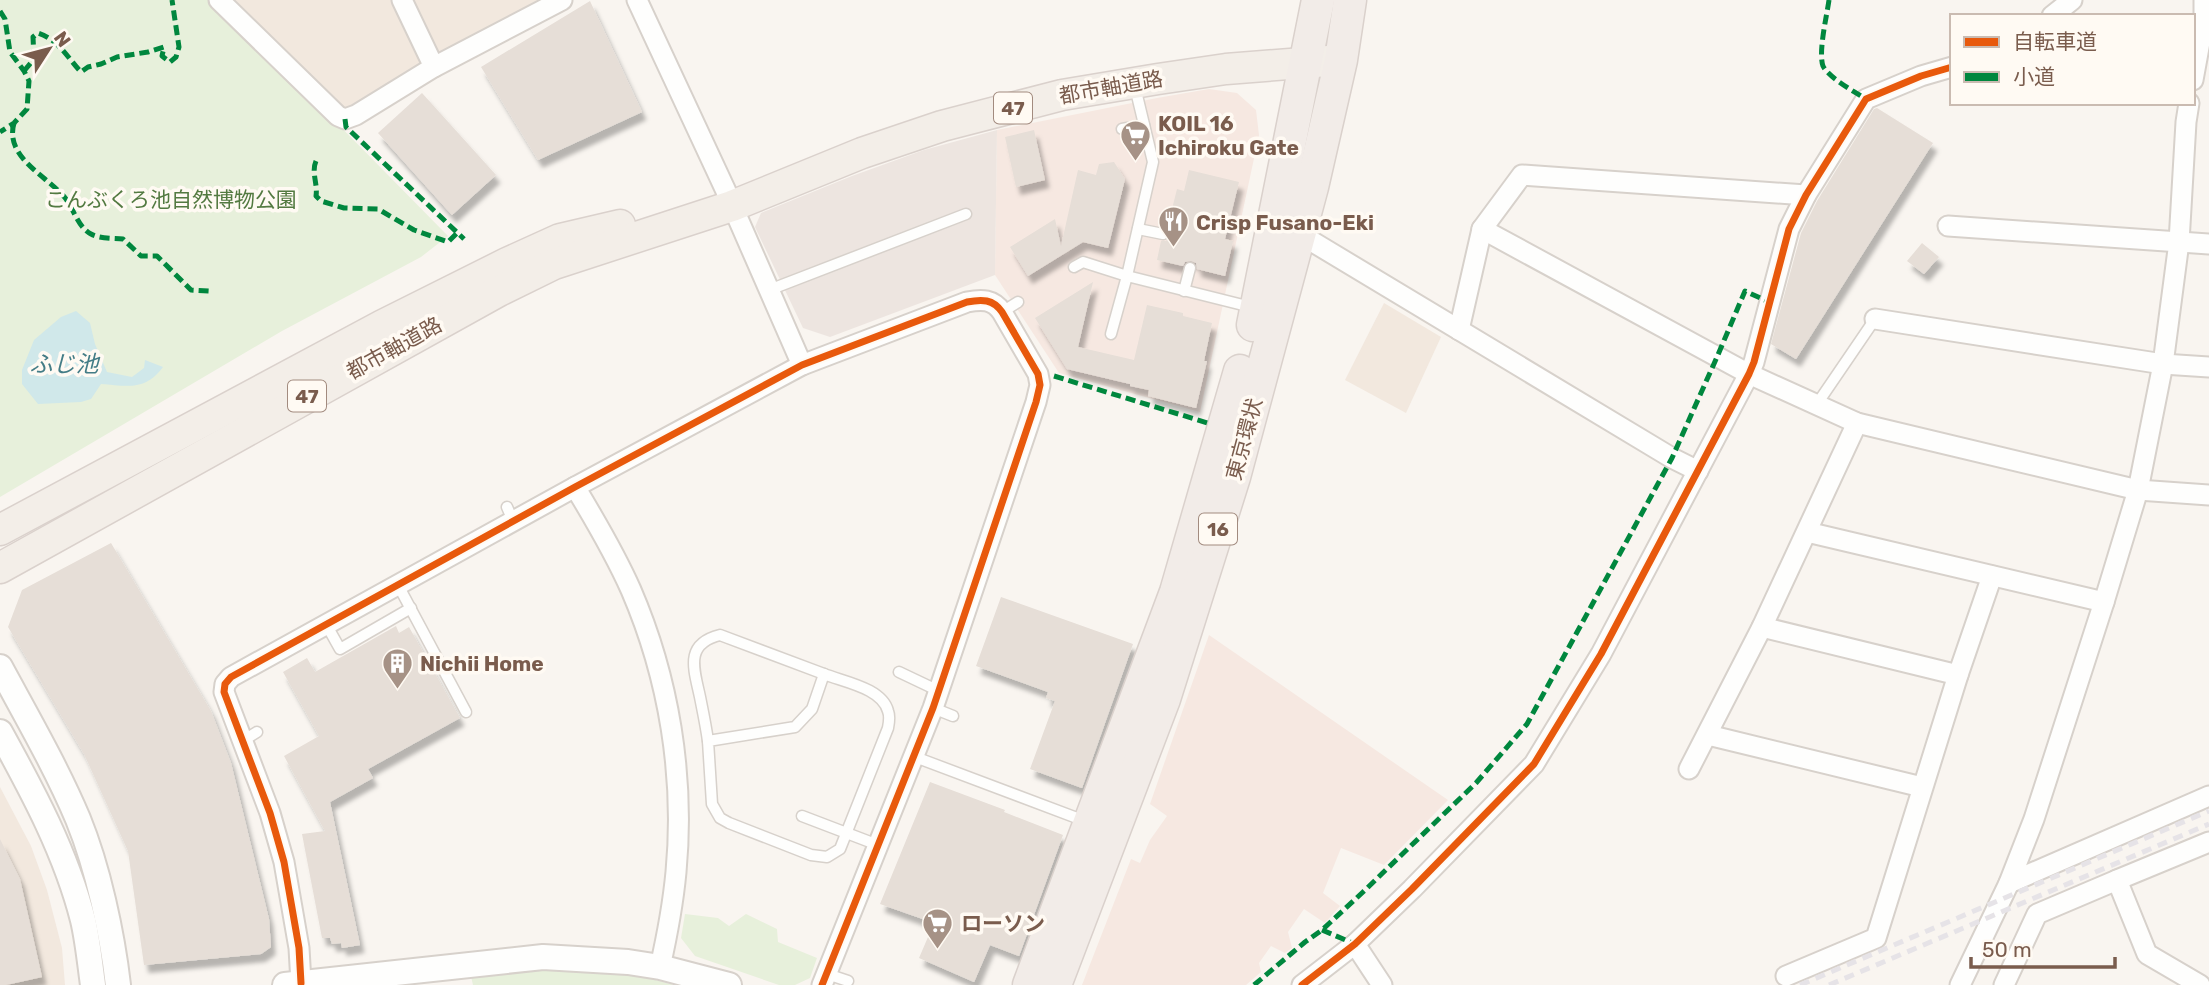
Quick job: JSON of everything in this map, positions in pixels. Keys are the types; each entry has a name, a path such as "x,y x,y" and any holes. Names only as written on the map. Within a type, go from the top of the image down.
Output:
{"highway":[{"name":"東京環状","path":"1055,985 1164,699 1234,477 1288,226 1307,61 1318,0"},
{"name":"東京環状","path":"1029,985 1176,592 1258,308 1288,226 1341,60 1350,0"}],"main road":[{"name":"都市軸道路","path":"0,568 499,290 554,264 732,206 862,153 942,127 1062,95 1226,69 1341,60"},
{"name":"都市軸道路","path":"0,530 382,326 560,239 642,220 732,206"}],"street":[{"path":"219,0 338,116 345,119 434,67 562,0"},
{"path":"402,0 434,67"},
{"path":"518,0 527,18"},
{"path":"637,0 802,365"},
{"path":"2054,14 2072,0"},
{"path":"2195,69 2204,19 2204,0"},
{"path":"1302,985 1354,944 1412,889 1534,764 1601,654 1749,374 1789,229 1806,195 1866,99 1921,76 1950,68"},
{"path":"1960,985 2009,883 2034,819 2138,491 2163,364 2179,242 2189,105"},
{"path":"1460,330 1482,229 1522,175 1806,195"},
{"path":"1288,226 1672,458 1698,471"},
{"path":"1948,226 2209,244"},
{"path":"1482,229 1749,374 1857,423 2138,491 2209,495"},
{"path":"729,985 660,967 591,958 542,957 293,984 299,948 284,862 251,736 226,702 225,684 244,668 397,585 510,514 575,487 802,365 967,302 989,301 998,306 1010,307 1040,385 936,699 825,980"},
{"path":"1875,319 2163,364 2209,367"},
{"path":"1689,769 1762,627 1857,423"},
{"path":"575,487 631,590 653,653 669,713 678,792 679,842 673,901 660,967"},
{"path":"1807,532 2105,602"},
{"path":"1786,976 1875,938 1992,576"},
{"path":"1762,627 1958,675"},
{"path":"0,667 56,771 79,822 108,921 118,985"},
{"path":"0,732 54,835 76,893 84,923 93,985"},
{"path":"1708,735 1922,787"},
{"path":"2009,883 2209,796"},
{"path":"2004,985 2037,915 2209,842"},
{"path":"2117,880 2147,954 2200,985"},
{"path":"1354,944 1382,985"}],"lane":[{"path":"1111,334 1153,162 1134,83"},
{"path":"1122,130 1144,125"},
{"path":"769,290 965,214"},
{"path":"1138,229 1163,234"},
{"path":"1074,267 1083,261 1127,276 1258,308"},
{"path":"1184,291 1190,268"},
{"path":"1817,404 1875,319"},
{"path":"397,585 466,712"},
{"path":"326,623 341,649 411,608"},
{"path":"720,635 872,692 882,699 889,713 888,728 840,849 827,857 811,855 720,818 712,804 708,741 692,662 697,648 706,638 720,635"},
{"path":"899,672 936,699 953,716"},
{"path":"708,741 795,727 812,709 824,674"},
{"path":"915,757 1089,822"},
{"path":"802,816 878,845"},
{"path":"825,980 848,981"}],"shaded area":[{"path":"223,0 540,0 348,107 336,109"},
{"path":"1209,89 1237,93 1256,110 1259,135 1200,412 1059,373 995,275 997,130"},
{"path":"997,130 995,275 830,337 803,328 755,227 761,213 924,150"},
{"path":"1384,303 1441,337 1406,413 1345,380"},
{"path":"1209,635 1448,800 1384,865 1341,848 1323,893 1340,906 1325,923 1304,909 1288,932 1292,948 1285,953 1271,946 1259,963 1261,972 1246,985 1082,985 1131,859 1140,863 1150,840 1167,816 1150,804"},
{"path":"0,787 31,846 47,890 62,948 65,985 0,985"}],"green space":[{"name":"こんぶくろ池自然博物公園","path":"0,0 210,0 262,47 448,236 421,257 282,331 0,497"},
{"path":"685,914 718,918 729,926 746,914 777,929 778,942 817,958 810,978 795,985 779,985 695,956 681,938"},
{"path":"567,968 641,976 674,985 473,985 470,972"}],"water":[{"name":"ふじ池","path":"76,311 90,323 95,344 107,372 132,377 144,368 145,360 163,367 143,383 128,386 101,384 91,399 81,402 38,404 22,384 22,370 34,340 61,317"}],"building":[{"path":"590,1 642,112 538,160 481,67"},
{"path":"422,93 496,175 452,215 378,133"},
{"path":"1877,108 1933,143 1796,359 1771,344 1801,233 1817,201"},
{"path":"1034,130 1045,180 1016,187 1005,137"},
{"path":"1114,162 1125,179 1108,248 1083,242 1028,276 1010,247 1055,219 1061,246 1078,170 1096,175 1099,164"},
{"path":"1189,170 1239,182 1225,239 1233,241 1225,276 1197,269 1196,263 1191,261 1185,262 1183,266 1157,260 1161,241 1166,241 1170,236 1165,225 1168,225 1177,189 1184,191"},
{"path":"1922,243 1939,257 1924,274 1907,261"},
{"path":"1093,282 1078,347 1134,360 1147,305 1212,323 1204,361 1207,361 1196,408 1148,396 1149,390 1130,384 1067,369 1035,318"},
{"path":"111,543 211,711 231,763 269,919 271,947 261,954 144,965 128,851 84,754 8,627 22,590"},
{"path":"1001,597 1133,644 1082,788 1030,769 1055,701 1046,698 1048,692 976,666"},
{"path":"396,626 399,633 409,627 460,718 368,769 373,778 330,802 360,945 342,948 341,943 332,944 330,938 322,938 302,834 325,831 284,756 319,736 283,672 307,658 315,672"},
{"path":"930,782 1063,835 1019,956 990,945 974,982 919,958 934,923 880,904"},
{"path":"0,839 20,879 42,977 6,985 0,985"}],"railway":[{"path":"1800,985 2209,811"},
{"path":"1829,985 2209,824"}],"marked path":[{"path":"24,71 34,59 33,37 38,33 57,44 81,72 117,57 164,47 162,56 170,62 176,57 179,47 172,0"},
{"path":"1829,0 1822,43 1823,66 1836,80 1866,99"},
{"path":"0,11 5,19 10,52 29,81 27,109 14,123 0,132"},
{"path":"345,119 346,127 464,239"},
{"path":"14,123 15,146 21,156 66,199 79,223 87,231 98,237 123,239 141,256 157,256 191,290 209,291"},
{"path":"316,161 316,196 321,201 344,208 378,209 414,230 448,242 457,233"},
{"path":"1254,985 1322,930 1363,892 1476,783 1527,724 1672,458 1745,291 1769,302"},
{"path":"1054,376 1211,424"},
{"path":"1322,930 1355,944"}],"cycle path":[{"path":"1302,985 1355,944 1534,764 1601,654 1749,374 1789,229 1806,195 1866,99 1921,76 1950,68"},
{"path":"301,983 299,948 284,862 270,813 224,692 225,684 231,677 802,365 967,302 987,301 1002,312 1038,374 1040,385 1036,402 933,708 822,985"}],"place":[{"name":"KOIL 16 Ichiroku Gate","path":"1135,162"},
{"name":"Crisp Fusano-Eki","path":"1173,249"},
{"name":"Nichii Home","path":"397,690"},
{"name":"ローソン","path":"938,950"}]}
